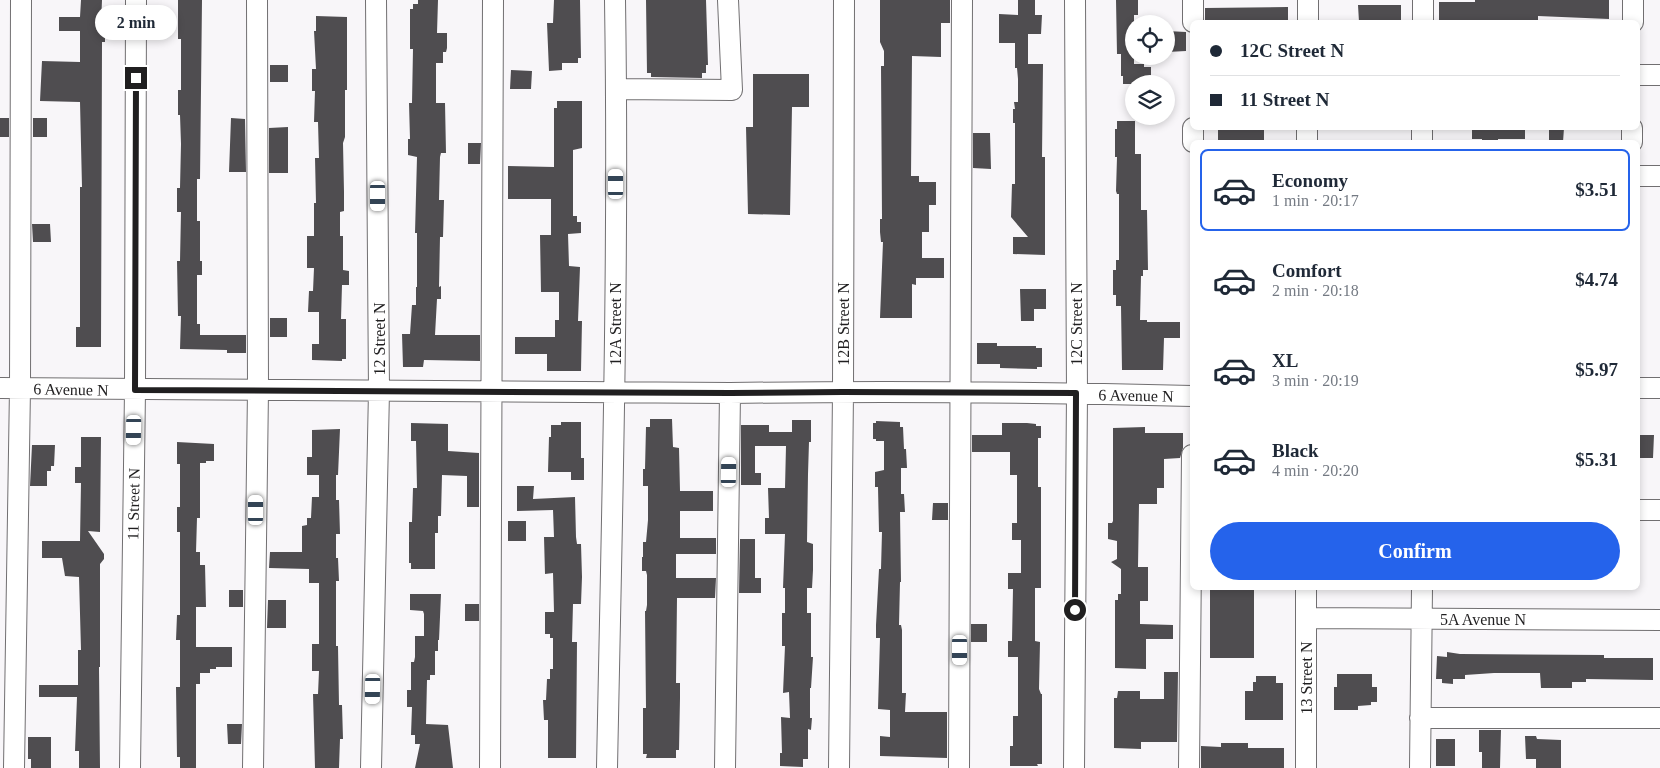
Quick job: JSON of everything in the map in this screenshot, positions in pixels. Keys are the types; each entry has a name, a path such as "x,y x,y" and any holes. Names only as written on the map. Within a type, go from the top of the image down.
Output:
{"street":[{"path":"14,768 20,388 21,0"},
{"name":"11 Street N","path":"130,768 135,390 136,0"},
{"path":"253,768 258,390 257,0"},
{"name":"12 Street N","path":"372,768 379,391 376,0"},
{"path":"490,768 493,0"},
{"name":"12A Street N","path":"607,768 614,392 615,0"},
{"path":"616,89 732,90 728,0"},
{"name":"12B Street N","path":"839,768 843,392 844,0"},
{"path":"959,768 962,0"},
{"name":"12C Street N","path":"1074,768 1076,393 1075,0"},
{"path":"1193,0 1193,20"},
{"path":"1308,0 1308,20"},
{"path":"1423,0 1423,20"},
{"path":"1633,0 1633,20"},
{"path":"1640,76 1660,75"},
{"path":"1640,176 1660,176"},
{"name":"6 Avenue N","path":"0,388 491,392 1076,393 1190,396"},
{"path":"1640,388 1660,388"},
{"path":"726,768 730,393"},
{"path":"1640,510 1660,510"},
{"path":"1189,768 1191,590"},
{"name":"13 Street N","path":"1306,590 1306,768"},
{"path":"1420,768 1422,590"},
{"name":"5A Avenue N","path":"1306,618 1660,620"},
{"path":"1420,718 1660,718"}],"building":[{"path":"81,0 102,0 101,25 105,25 105,42 102,42 101,347 76,347 76,327 80,327 80,187 82,187 80,102 40,101 42,61 80,62 80,31 59,31 59,17 80,17"},
{"path":"178,0 202,0 200,179 197,179 197,221 200,221 202,275 197,275 197,324 200,324 200,335 246,335 246,353 227,353 227,350 180,349 181,316 178,316 177,261 180,261 181,212 177,212 177,188 180,188 181,144 178,90 181,90 181,39 178,39"},
{"path":"418,0 438,0 437,33 447,33 447,48 446,52 443,52 443,63 436,63 436,103 445,103 446,153 441,153 440,157 439,200 444,200 443,237 440,237 439,287 441,286 441,299 437,299 435,335 480,335 480,361 424,360 423,367 403,367 402,334 410,334 412,305 416,305 417,287 417,233 415,233 417,157 408,155 408,139 410,139 409,103 412,103 413,49 410,49 410,9 413,9 413,4 418,4"},
{"path":"554,0 580,0 581,58 578,58 578,63 562,63 562,70 549,71 547,23 553,23"},
{"path":"646,0 706,0 708,65 706,65 706,73 702,73 702,78 651,77 651,73 647,73"},
{"path":"880,0 950,0 950,23 941,23 941,57 912,56 911,176 919,176 919,182 936,182 936,205 929,205 929,232 922,232 922,258 944,258 944,278 916,278 916,285 912,284 912,318 880,318 883,242 881,242 880,232 880,219 882,219 881,66 884,66 884,51 880,42"},
{"path":"1018,0 1035,0 1035,15 1042,15 1041,34 1028,34 1028,64 1043,64 1042,157 1045,157 1045,255 1013,254 1013,237 1028,237 1011,217 1012,184 1015,184 1015,123 1013,123 1013,109 1015,109 1014,102 1018,102 1018,79 1017,68 1015,68 1015,43 999,43 999,14 1018,15"},
{"path":"1116,0 1138,0 1138,15 1125,15 1125,65 1151,67 1151,75 1125,75 1125,84 1123,84 1121,54 1117,54"},
{"path":"1475,0 1609,0 1609,19 1538,16 1538,20 1439,20 1439,2 1475,2"},
{"path":"1358,5 1401,5 1401,20 1359,20"},
{"path":"1288,7 1288,20 1205,20 1205,8"},
{"path":"316,16 347,17 347,90 345,90 345,137 343,143 344,211 340,212 340,236 343,236 343,270 349,271 349,285 342,285 341,319 346,319 346,359 342,359 342,361 312,360 312,344 319,344 319,312 308,312 309,291 313,291 314,268 307,268 307,236 314,236 314,203 316,203 315,158 319,158 318,122 314,122 315,91 312,91 312,69 316,69 314,31 316,31"},
{"path":"1175,31 1186,32 1186,51 1175,52"},
{"path":"270,65 288,65 288,82 270,82"},
{"path":"511,70 532,71 531,89 510,89"},
{"path":"753,74 809,74 809,107 792,107 790,215 748,214 746,127 753,127"},
{"path":"557,101 582,101 582,148 573,150 573,216 577,216 577,222 581,222 581,233 568,234 569,266 580,267 578,321 582,321 581,371 547,371 547,354 515,354 515,337 555,337 555,320 559,320 559,292 541,292 540,235 551,235 551,199 508,199 508,166 554,167 554,108 557,108"},
{"path":"0,118 9,118 9,137 0,137"},
{"path":"33,118 47,118 47,137 33,137"},
{"path":"231,118 245,119 246,172 229,172"},
{"path":"1117,121 1125,121 1125,125 1135,125 1135,154 1141,154 1141,210 1147,210 1148,270 1143,270 1143,276 1141,276 1140,320 1147,320 1147,322 1180,322 1180,338 1164,338 1163,370 1122,370 1121,306 1116,306 1116,295 1113,295 1113,270 1116,270 1116,260 1119,260 1119,194 1116,191 1117,157 1115,157 1115,129 1117,129"},
{"path":"288,127 288,173 269,173 269,128"},
{"path":"1218,130 1264,130 1264,140 1218,140"},
{"path":"1472,130 1525,130 1525,139 1472,139"},
{"path":"1549,130 1564,130 1563,140 1549,140"},
{"path":"973,133 990,133 991,169 973,168"},
{"path":"468,143 481,143 480,164 468,164"},
{"path":"32,224 50,224 51,242 33,242"},
{"path":"1020,289 1046,289 1046,309 1034,309 1034,321 1021,321"},
{"path":"270,318 287,318 287,337 270,337"},
{"path":"977,343 997,343 997,346 1036,346 1036,348 1042,348 1042,367 1037,367 1037,369 1000,368 1000,364 977,364"},
{"path":"650,419 672,419 673,447 679,448 680,491 713,491 713,511 680,511 680,538 716,538 716,554 676,554 676,578 716,578 715,598 677,598 676,683 680,683 680,698 679,750 676,750 676,758 646,758 647,754 643,754 643,708 646,708 645,611 647,605 647,575 646,571 642,571 642,557 643,542 646,542 648,520 648,486 643,486 643,469 645,469 646,427 650,427"},
{"path":"792,420 811,420 807,542 813,544 813,570 812,588 807,588 807,613 811,613 811,657 813,657 810,718 812,718 811,730 808,729 808,759 803,759 803,767 780,766 780,753 782,753 781,717 790,718 789,692 783,693 785,646 782,646 782,613 785,613 785,588 783,588 785,534 765,534 765,518 769,518 768,488 785,488 786,446 755,446 755,473 761,473 761,485 741,485 741,425 769,425 769,432 792,432"},
{"path":"876,421 900,422 900,427 903,427 904,449 906,449 907,468 901,468 901,494 904,494 905,512 900,512 901,582 899,625 901,625 902,630 902,693 906,693 905,712 947,712 947,758 880,756 880,736 890,737 890,710 878,709 880,638 876,638 876,625 882,532 879,532 878,487 875,487 875,472 884,470 884,441 873,439 873,423 876,423"},
{"path":"561,422 581,422 581,458 584,458 584,480 571,480 571,472 548,472 551,425 561,425"},
{"path":"411,423 448,424 448,451 479,453 479,507 467,507 467,476 442,475 441,516 438,516 438,533 435,533 435,569 411,569 411,563 409,563 409,522 412,522 413,488 417,488 416,441 411,441"},
{"path":"1002,423 1027,423 1041,426 1041,438 1038,438 1038,487 1041,487 1041,588 1035,588 1035,641 1040,642 1039,689 1042,694 1042,764 1037,764 1038,766 1010,766 1010,746 1013,746 1013,716 1018,716 1018,657 1008,657 1008,641 1012,641 1013,589 1008,589 1008,573 1021,573 1021,540 1012,540 1012,523 1017,523 1017,475 1010,475 1010,452 972,452 972,435 1002,435"},
{"path":"1145,427 1145,433 1183,433 1183,448 1180,458 1164,459 1164,488 1157,488 1157,504 1139,504 1138,567 1148,567 1148,601 1140,601 1140,624 1173,625 1173,639 1146,639 1146,669 1115,668 1115,600 1118,600 1118,594 1121,594 1121,569 1111,562 1117,559 1117,541 1108,539 1108,523 1113,521 1113,428"},
{"path":"340,429 338,475 336,475 336,500 339,500 340,534 336,534 336,558 338,558 339,581 336,581 336,646 338,646 339,705 342,705 343,739 340,739 339,768 315,768 313,694 318,694 319,671 312,671 312,644 319,644 319,583 309,583 309,569 269,568 270,552 302,552 302,526 307,525 307,518 311,518 312,497 319,497 319,475 307,475 307,457 312,457 312,430"},
{"path":"1640,435 1654,435 1653,458 1640,458"},
{"path":"81,437 101,437 100,532 88,531 104,554 104,559 100,564 100,768 79,768 79,751 75,751 77,697 39,697 39,685 78,685 78,650 81,650 79,577 65,576 62,558 42,558 42,541 80,541 81,483 75,483 75,467 81,467"},
{"path":"177,442 214,444 214,461 200,463 200,518 197,518 196,552 200,552 200,565 205,565 206,607 196,607 196,647 232,647 232,667 216,667 216,669 210,669 210,673 200,673 200,684 196,684 196,768 180,768 180,757 177,757 176,687 180,687 180,640 176,640 177,615 180,615 180,532 177,532 177,507 180,507 180,464 177,464"},
{"path":"32,445 55,445 54,466 51,466 51,471 47,471 47,486 30,486"},
{"path":"517,486 534,486 533,499 575,497 576,537 577,544 581,544 582,577 581,604 573,604 572,642 577,642 576,758 548,758 548,720 544,720 543,700 546,700 547,679 550,679 550,669 553,669 553,638 550,638 550,634 545,634 545,612 554,612 553,573 545,574 544,537 554,537 553,510 517,511"},
{"path":"933,503 948,503 948,520 932,520"},
{"path":"508,521 526,521 526,541 508,541"},
{"path":"740,539 755,539 755,578 761,578 761,593 739,593"},
{"path":"229,590 243,590 243,607 229,607"},
{"path":"1210,590 1254,590 1254,658 1210,658"},
{"path":"410,594 441,594 438,651 435,651 435,675 430,675 430,680 427,680 426,724 448,725 453,768 415,768 420,744 415,744 415,735 411,735 412,707 407,707 407,690 411,690 411,662 414,662 415,657 415,636 424,636 424,614 423,611 410,610"},
{"path":"268,600 286,600 286,628 267,628"},
{"path":"465,604 479,604 479,621 465,621"},
{"path":"971,624 987,624 987,642 971,642"},
{"path":"1447,652 1460,654 1604,655 1604,658 1653,658 1653,680 1586,679 1586,682 1572,682 1572,688 1541,688 1540,673 1494,673 1465,675 1465,679 1453,679 1453,684 1442,683 1442,679 1436,679 1437,656 1447,657"},
{"path":"1164,672 1178,672 1177,742 1141,742 1141,749 1114,748 1114,698 1117,698 1118,691 1140,691 1140,699 1164,699"},
{"path":"1337,674 1372,674 1372,687 1377,687 1377,702 1371,702 1371,705 1358,706 1358,710 1334,710 1334,687 1337,687"},
{"path":"1256,676 1276,676 1276,683 1283,683 1283,720 1245,720 1245,691 1253,691 1253,682 1256,682"},
{"path":"227,724 242,724 241,744 228,744"},
{"path":"1479,730 1501,730 1500,768 1482,768 1482,752 1479,752"},
{"path":"1525,736 1536,736 1537,739 1561,740 1561,768 1536,768 1536,759 1526,759"},
{"path":"28,737 51,737 51,768 31,768 31,759 28,759"},
{"path":"1436,739 1455,739 1455,766 1436,766"},
{"path":"1221,743 1248,743 1248,748 1284,748 1284,768 1201,768 1201,746 1221,747"}],"route":[{"path":"136,78 135,390 1076,393 1075,610"}]}
